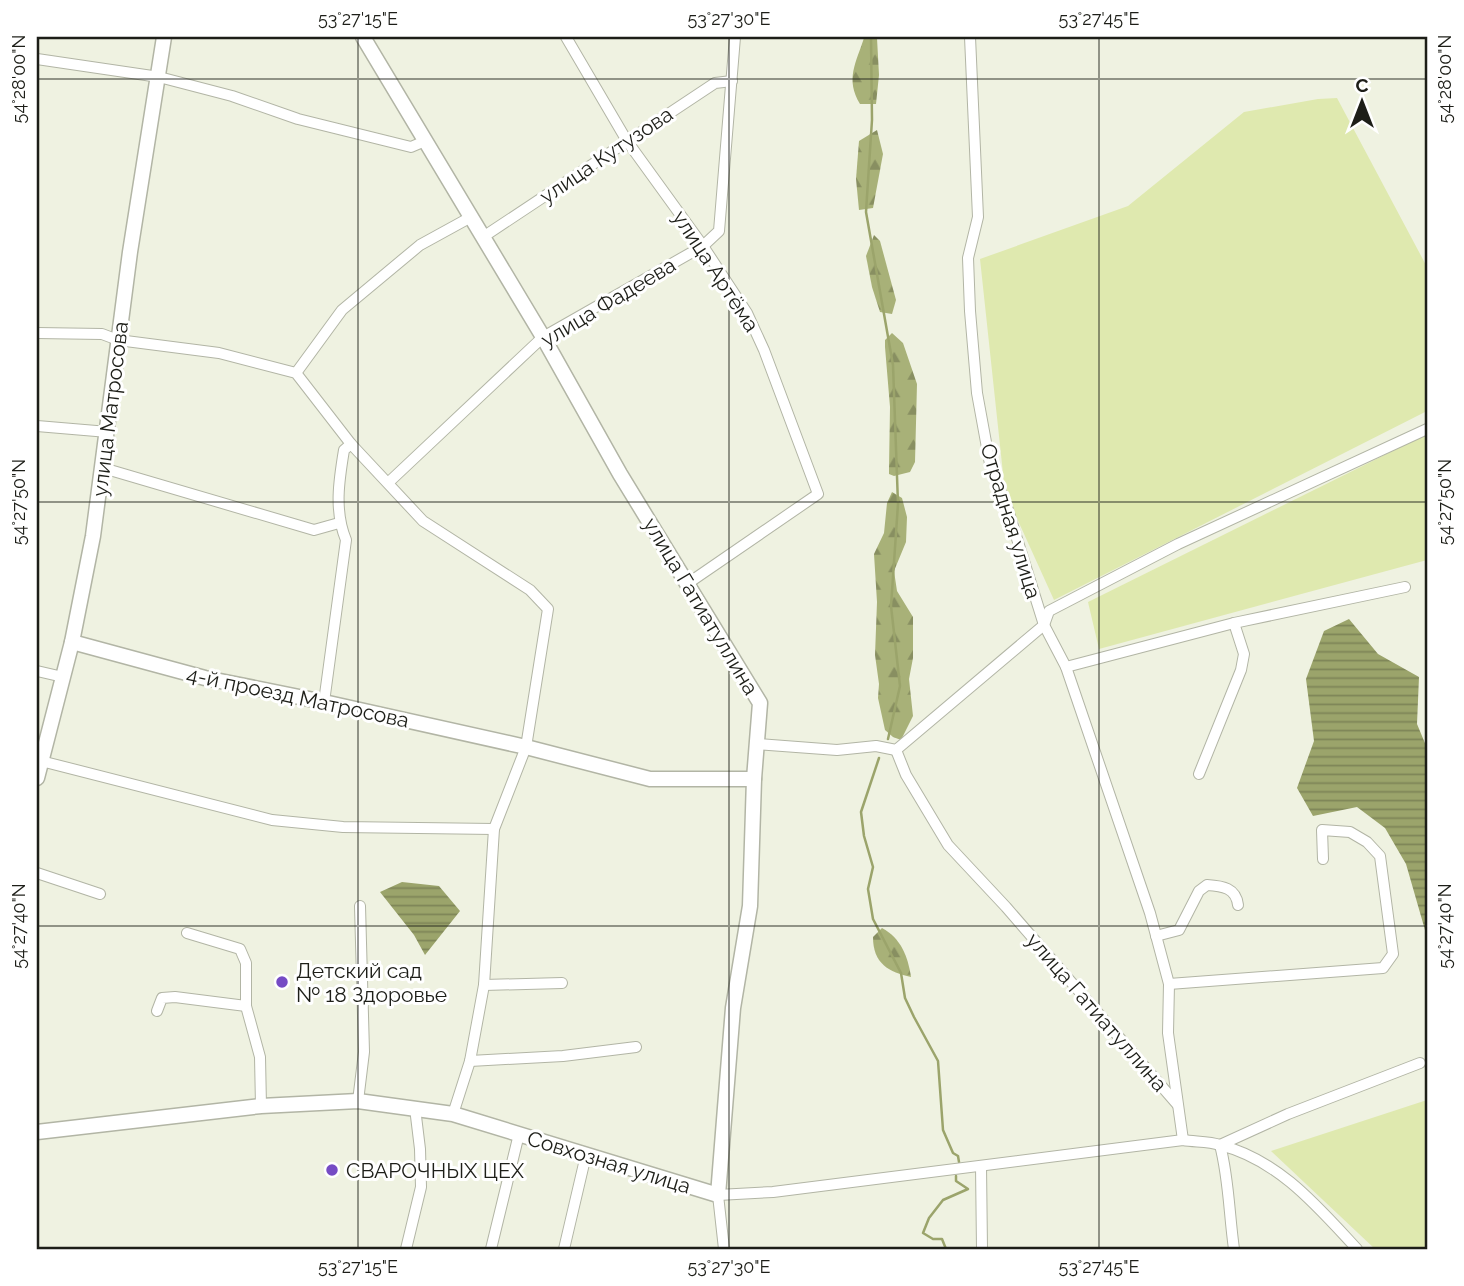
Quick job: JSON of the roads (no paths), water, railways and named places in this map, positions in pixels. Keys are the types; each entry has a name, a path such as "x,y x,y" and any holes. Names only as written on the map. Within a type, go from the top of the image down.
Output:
{"street":[{"name":"улица Матросова","path":"37,778 72,642 93,536 118,340 164,37"},
{"name":"улица Гатиатуллина","path":"363,37 543,337 601,443 760,703 754,779 750,906 733,1008 718,1195 723,1249"},
{"name":"улица Артёма","path":"566,37 627,141 703,246 747,313 764,350 818,494 687,584"},
{"name":"улица Фадеева","path":"388,482 543,337 703,246 719,231 735,37"},
{"name":"Отрадная улица","path":"970,37 978,217 968,258 977,393 990,464 1008,510 1044,625 1066,667 1156,936 1169,985 1168,1033 1182,1140"},
{"path":"37,59 159,77 232,96 298,119 411,147 425,141"},
{"name":"улица Кутузова","path":"483,237 715,83 732,81"},
{"path":"296,373 342,310 420,245 471,217"},
{"path":"37,333 102,334 118,340 219,353 296,373 351,444 423,520 530,590 548,609 526,747 494,829 484,985 470,1061 453,1114"},
{"path":"37,426 108,432"},
{"path":"757,744 837,750 876,746 896,750 1044,625 1049,611 1178,544 1427,429"},
{"path":"324,702 346,540 339,523 340,474 344,450 351,444"},
{"path":"103,468 314,530 339,523"},
{"path":"1066,667 1234,622 1405,587"},
{"path":"1199,774 1241,670 1244,654 1234,622"},
{"name":"4-й проезд Матросова","path":"72,642 205,678 526,747 650,779 754,779"},
{"path":"37,671 63,677"},
{"name":"улица Гатиатуллина","path":"896,750 906,775 948,845 1006,907 1177,1105"},
{"path":"41,761 272,820 343,827 494,829"},
{"path":"1169,985 1383,968 1392,954 1380,856 1367,842 1350,832 1322,830 1323,859"},
{"path":"37,873 100,894"},
{"path":"1156,936 1179,930 1199,891 1208,886 1229,889 1237,897 1238,905"},
{"path":"358,1101 364,1052 360,906"},
{"path":"187,933 240,949 246,963 246,1006 260,1057 261,1106"},
{"path":"484,985 562,983"},
{"path":"157,1011 162,998 246,1006"},
{"path":"470,1061 564,1056 636,1047"},
{"path":"1220,1145 1288,1114 1420,1063"},
{"name":"Совхозная улица","path":"37,1132 261,1106 358,1101 453,1114 718,1195 773,1192 1182,1140 1220,1145"},
{"path":"406,1249 421,1188 415,1108"},
{"path":"491,1249 519,1134"},
{"path":"1220,1145 1227,1168 1228,1209 1234,1249"},
{"path":"1220,1145 1280,1174 1303,1191 1357,1249"},
{"path":"564,1249 586,1155"},
{"path":"981,1166 982,1249"}],"waterway":[{"path":"871,37 872,120 866,212 893,365 898,504 891,606 900,686 888,739"},
{"path":"879,758 861,812 864,836 873,867 868,889 873,919 901,973 905,998 938,1061 943,1130 959,1162"},
{"path":"946,1249 942,1239 933,1239 923,1233 929,1218 943,1200 968,1189 956,1181 956,1176"}],"place":[{"name":"Детский сад № 18 Здоровье","path":"282,982"},
{"name":"СВАРОЧНЫХ ЦЕХ","path":"332,1170"}]}
